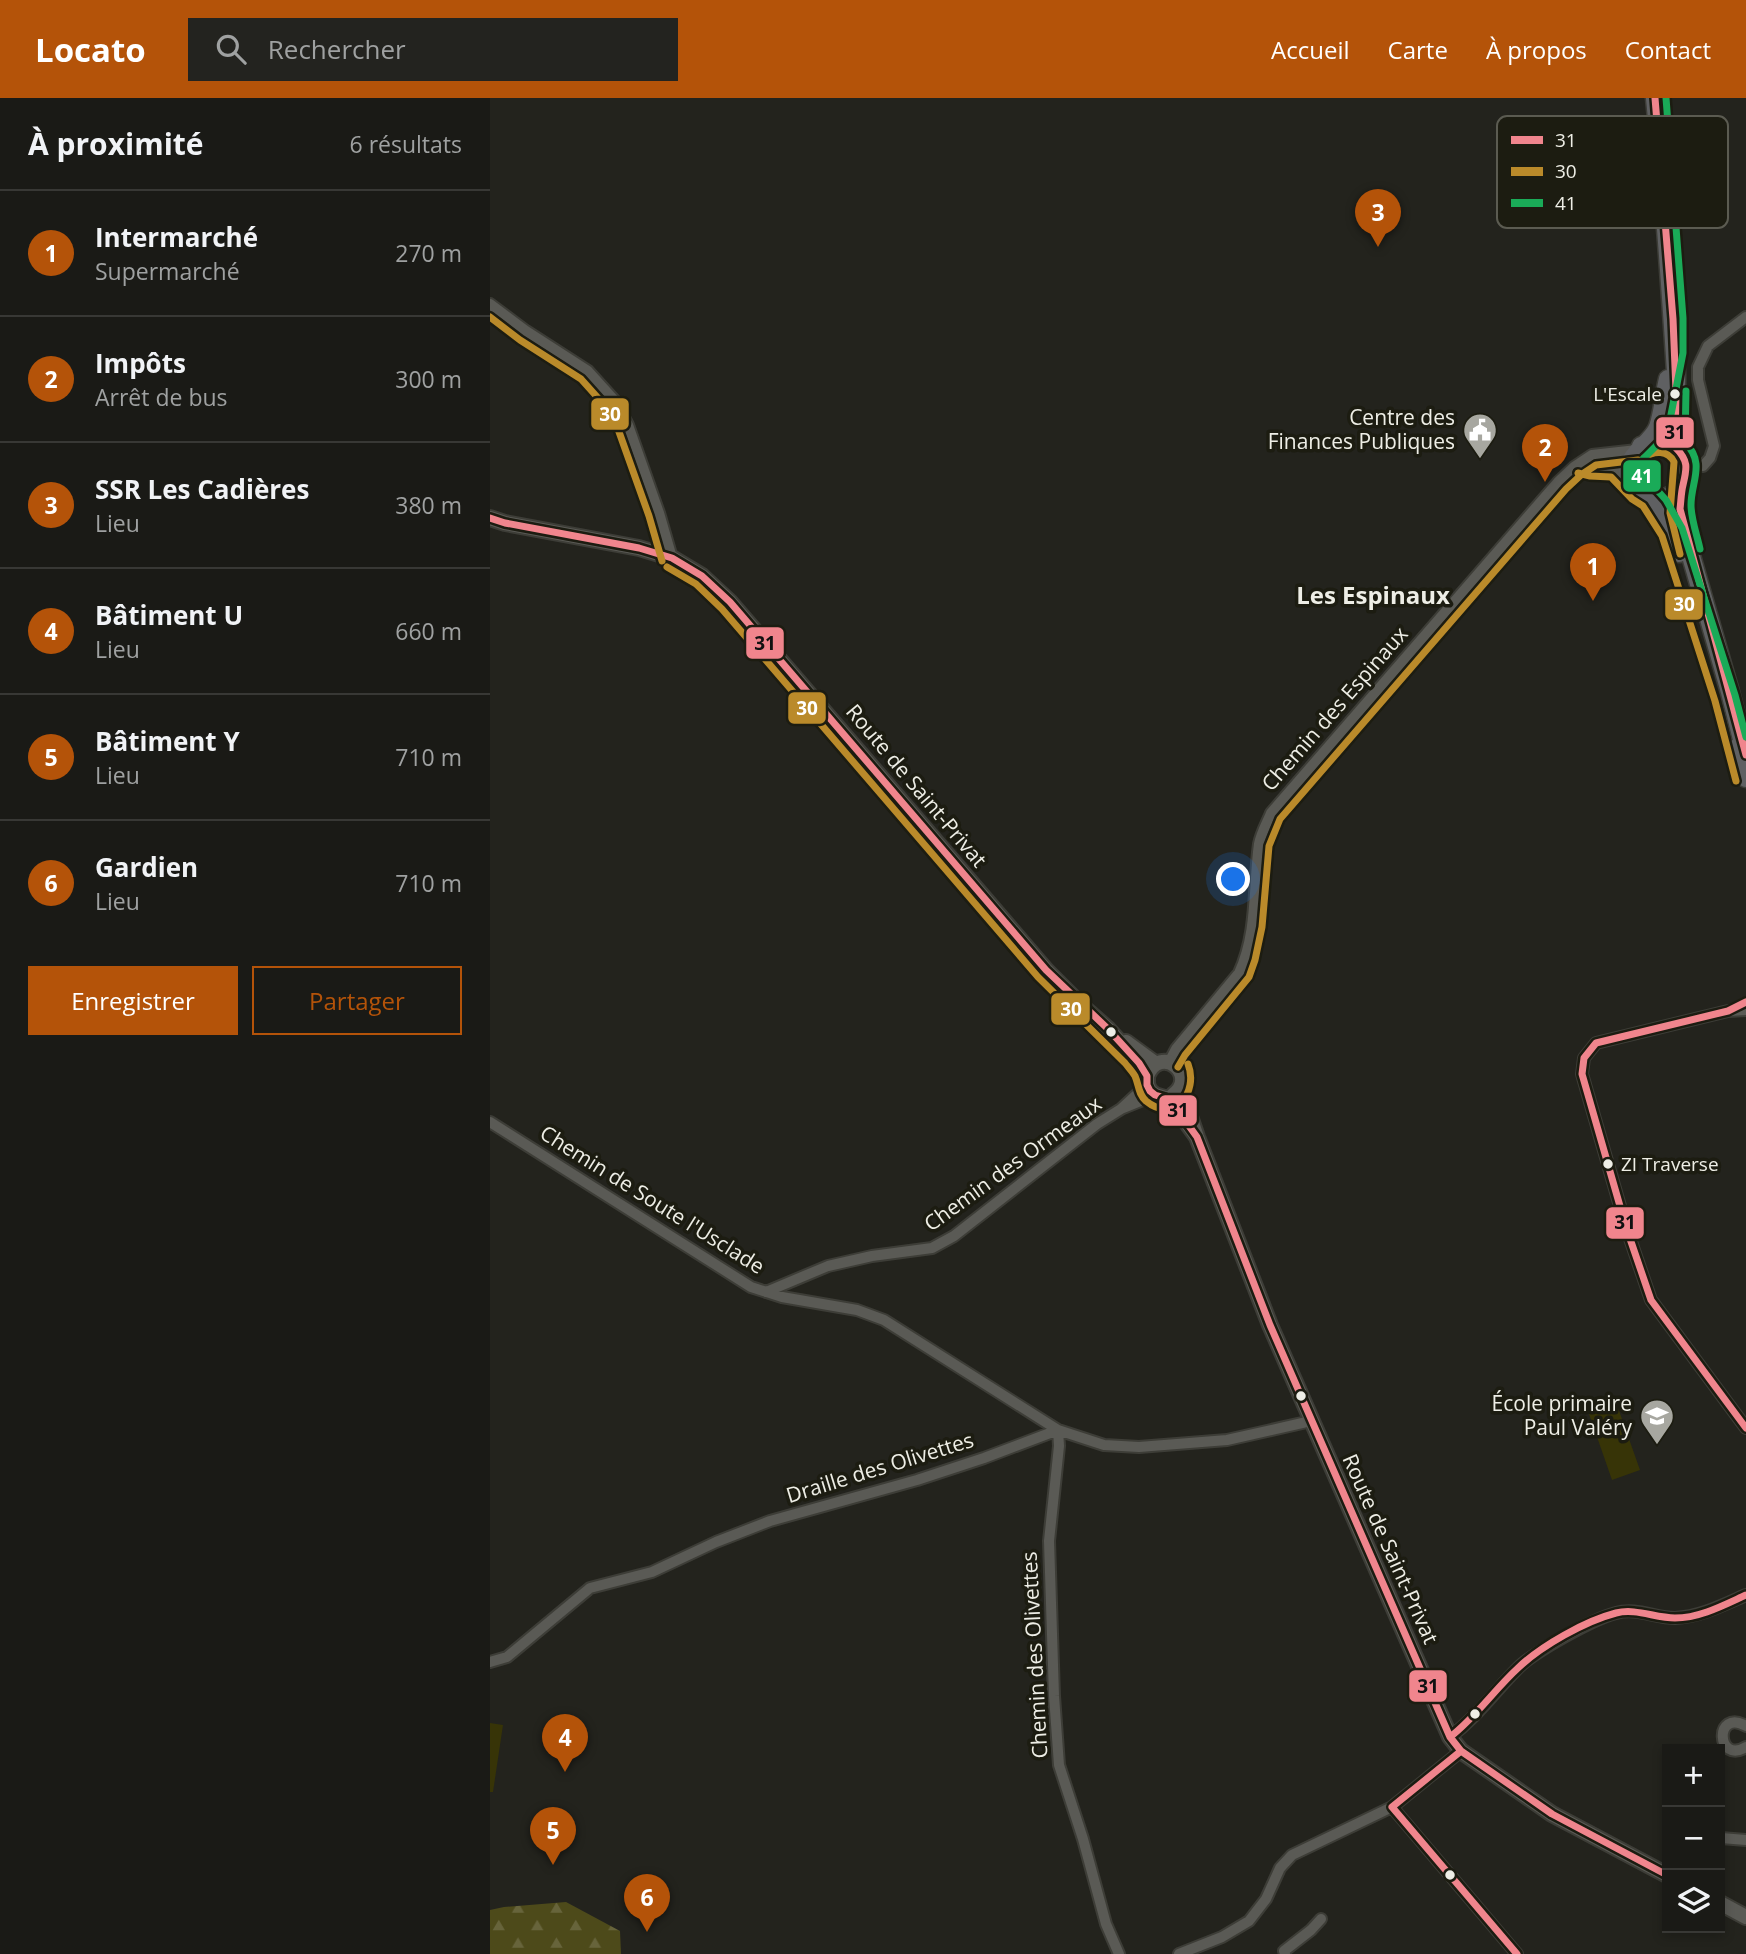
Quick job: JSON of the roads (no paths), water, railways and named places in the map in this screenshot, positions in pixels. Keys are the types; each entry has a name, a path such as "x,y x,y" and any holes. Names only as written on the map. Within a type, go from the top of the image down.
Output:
{"main road":[{"path":"1655,98 1656,116"},
{"path":"1666,228 1673,319 1676,448"},
{"path":"1673,352 1658,428 1639,448 1630,464 1631,481 1639,491 1650,498 1672,532 1702,609 1746,755"},
{"path":"1639,448 1649,442 1667,442 1676,448 1686,463 1680,509 1702,609 1746,778"},
{"path":"1650,498 1668,497 1684,483"}],"street":[{"path":"490,304 588,371 616,402 628,425 672,558"},
{"path":"1684,483 1710,458 1714,446 1698,380 1698,366 1708,346 1746,317"},
{"name":"Chemin des Espinaux","path":"1168,1065 1183,1053 1199,1021 1239,973 1245,961 1250,944 1259,841 1271,813 1558,482 1592,455 1639,448"},
{"path":"1676,448 1691,461 1703,466"},
{"path":"1581,463 1615,467 1631,481"},
{"name":"Route de Saint-Privat","path":"490,519 639,548 672,558 702,576 730,602 1046,970 1139,1063 1153,1088 1184,1118 1197,1137"},
{"path":"1728,1011 1746,1002"},
{"path":"1746,1010 1728,1011 1596,1043 1584,1058 1583,1074 1626,1227 1651,1300 1746,1428"},
{"name":"Route de Saint-Privat","path":"1108,1030 1168,1065 1182,1079 1179,1090 1270,1325 1450,1737 1461,1751 1552,1814 1662,1872"},
{"path":"1168,1065 1152,1066 1153,1088 1170,1097 1179,1090"},
{"name":"Chemin des Ormeaux","path":"766,1292 828,1266 872,1256 932,1248 954,1236 1097,1124 1153,1088"},
{"name":"Chemin de Soute l'Usclade","path":"490,1122 751,1287 782,1297 857,1310 884,1320 1058,1430"},
{"path":"1058,1430 1104,1445 1139,1447 1227,1440 1311,1421"},
{"name":"Draille des Olivettes","path":"490,1661 507,1657 590,1588 652,1572 716,1542 770,1521 928,1476 1058,1430"},
{"name":"Chemin des Olivettes","path":"1058,1430 1059,1446 1049,1541 1059,1765 1106,1924 1119,1954"},
{"path":"1450,1737 1474,1719 1517,1669 1530,1658 1596,1621 1617,1612 1636,1611 1672,1618 1694,1616 1746,1595"},
{"path":"1746,1726 1732,1723 1722,1734 1724,1743 1730,1750 1746,1747"},
{"path":"1179,1954 1222,1937 1248,1920 1266,1899 1280,1868 1292,1856 1392,1807 1461,1751"},
{"path":"1392,1807 1512,1952"},
{"path":"1725,1838 1746,1840"},
{"path":"1725,1906 1746,1917"},
{"path":"1284,1954 1284,1951 1321,1919"}],"place":[{"name":"SSR Les Cadières","path":"1378,247"},
{"name":"L'Escale","path":"1675,394"},
{"name":"Centre des Finances Publiques","path":"1480,460"},
{"name":"Impôts","path":"1545,482"},
{"name":"Intermarché","path":"1593,601"},
{"name":"ZI Traverse","path":"1608,1164"},
{"name":"École primaire Paul Valéry","path":"1657,1446"},
{"name":"Bâtiment U","path":"565,1772"},
{"name":"Bâtiment Y","path":"553,1865"},
{"name":"Gardien","path":"647,1932"}],"district":[{"name":"Les Espinaux","path":"1373,596"}]}
